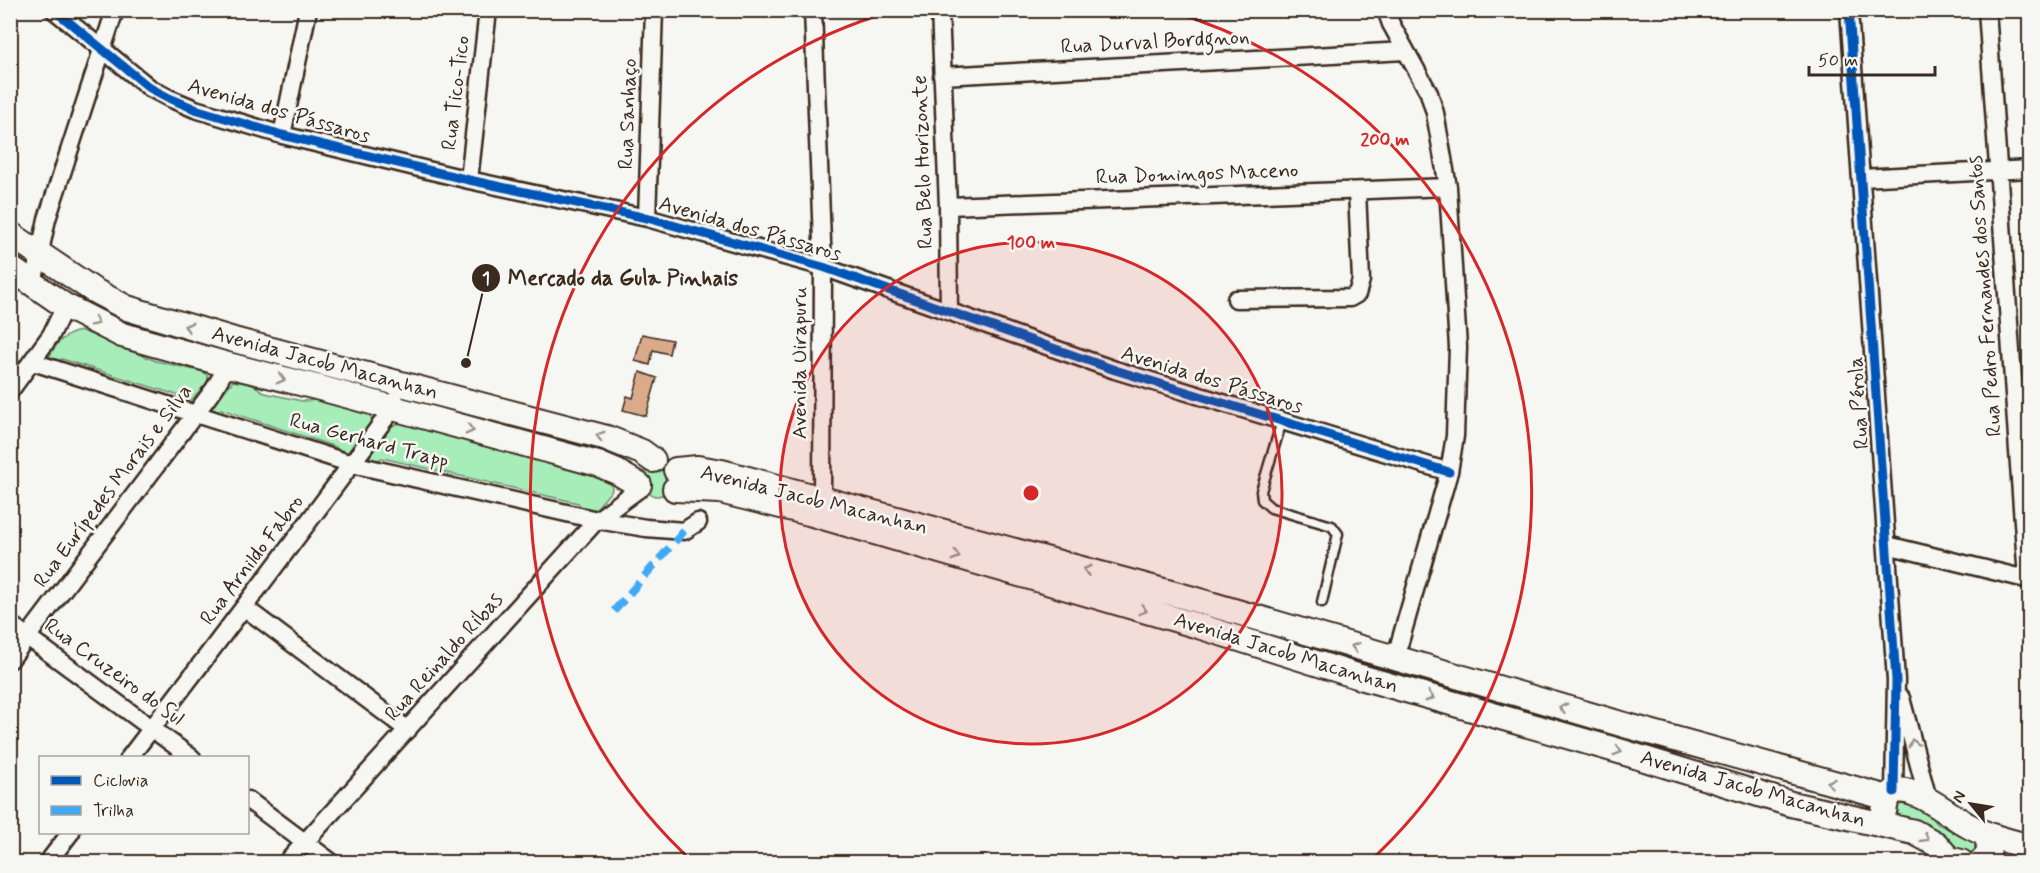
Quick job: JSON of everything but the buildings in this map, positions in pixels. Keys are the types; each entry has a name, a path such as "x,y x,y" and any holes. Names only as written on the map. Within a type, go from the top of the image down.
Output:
{"main road":[{"name":"Avenida Jacob Macanhan","path":"10,234 93,290 127,308 224,337 607,438 642,452 653,460"},
{"name":"Avenida Jacob Macanhan","path":"10,268 65,306 122,335 598,464 617,472 639,487"},
{"path":"653,460 666,461 676,479 671,494 659,500 646,496 639,487 639,472 647,462 653,460"},
{"name":"Avenida Jacob Macanhan","path":"676,479 698,468 722,472 1156,588 1748,761 1891,795 1910,792 1928,799 1951,816 1984,833 2030,847"},
{"name":"Avenida Jacob Macanhan","path":"676,479 809,513 1195,625 1357,676 1619,751 1791,804 1922,835 1968,862 1988,853 1990,843 1984,833"},
{"name":"Avenida Jacob Macanhan","path":"1891,795 1884,813 1885,821 1895,829"}],"street":[{"name":"Avenida dos Pássaros","path":"54,10 150,87 195,109 282,135 469,180 647,218 823,267 1115,370 1449,472"},
{"path":"33,284 47,219 115,10"},
{"path":"282,135 308,10"},
{"name":"Rua Tico-Tico","path":"469,180 488,10"},
{"name":"Rua Sanhaço","path":"647,218 654,10"},
{"name":"Avenida Uirapuru","path":"813,10 823,267 822,500"},
{"name":"Rua Belo Horizonte","path":"940,10 948,206 949,311"},
{"path":"1386,10 1391,24 1429,93 1435,113 1448,187 1458,347 1455,436 1449,472 1395,659"},
{"name":"Rua Pérola","path":"1849,10 1896,680 1891,795"},
{"name":"Rua Pedro Fernandes dos Santos","path":"1987,10 2028,580"},
{"name":"Rua Durval Bordgnon","path":"942,76 1406,51"},
{"path":"1861,178 2030,169"},
{"name":"Rua Domingos Maceno","path":"948,206 1448,187"},
{"path":"1236,300 1350,298 1357,294 1362,280 1357,191"},
{"path":"10,391 51,335 65,306"},
{"name":"Rua Gerhard Trapp","path":"33,362 352,464 597,520 684,531 698,522"},
{"name":"Rua Eurípedes Morais e Silva","path":"10,660 214,389 228,365"},
{"name":"Rua Arnildo Fabro","path":"130,756 245,608 393,408 400,383"},
{"name":"Rua Reinaldo Ribas","path":"287,862 597,520 639,487"},
{"path":"1887,544 2028,580"},
{"path":"245,608 408,730"},
{"name":"Rua Cruzeiro do Sul","path":"10,624 189,756"},
{"name":"Rua Pérola","path":"1896,680 1928,799"},
{"path":"249,802 331,862"},
{"path":"48,862 69,834"}],"lane":[{"path":"1282,421 1262,491 1262,500 1271,508 1332,526 1338,534 1322,602"}],"green space":[{"path":"82,331 156,361 204,372 208,376 208,382 186,406 182,406 180,396 62,359 52,364 49,358 54,348 66,337"},
{"path":"233,381 252,384 265,393 302,401 318,400 366,412 371,417 372,424 345,457 337,456 336,447 221,409 213,417 210,411 212,405"},
{"path":"402,422 589,469 611,481 612,490 589,514 583,512 578,503 382,458 370,464 370,455 392,426"},
{"path":"661,462 673,471 667,493 656,496 645,490 642,475 647,467"},
{"path":"1902,799 1924,811 1938,824 1953,831 1968,834 1975,842 1975,851 1969,856 1898,816 1898,803"}],"marked path":[{"path":"614,611 684,531"}],"cycle path":[{"path":"54,10 150,88 195,109 282,135 469,180 647,218 823,267 1115,370 1449,472"},
{"path":"1849,10 1896,680 1894,792"}],"place":[{"name":"Mercado da Gula Pinhais","path":"466,363"}]}
